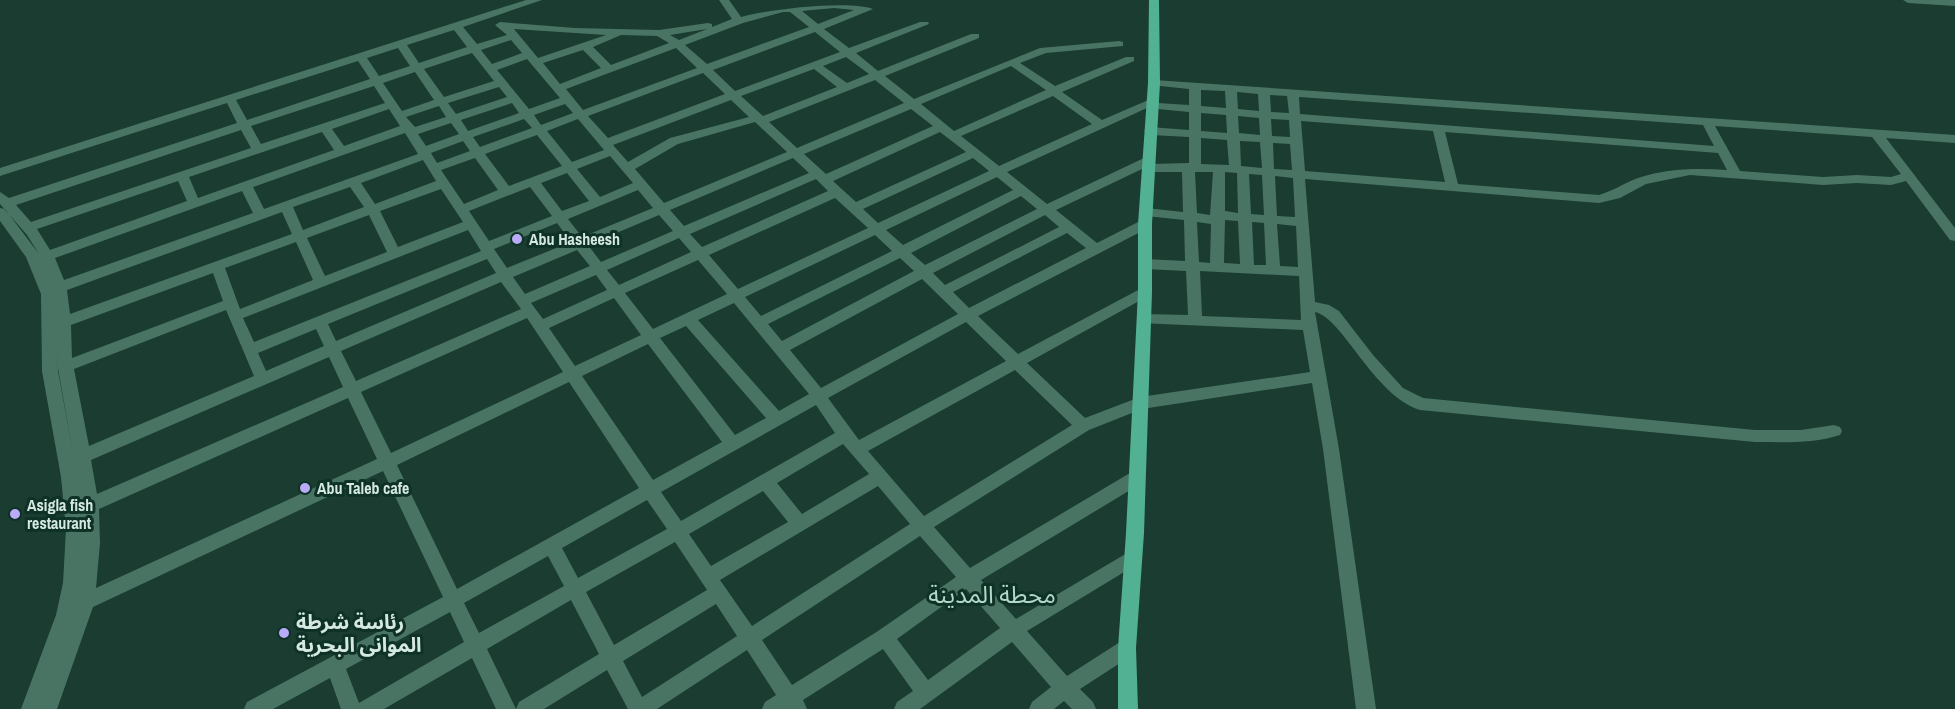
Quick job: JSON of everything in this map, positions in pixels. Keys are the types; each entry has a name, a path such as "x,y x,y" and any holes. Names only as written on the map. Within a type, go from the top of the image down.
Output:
{"main road":[{"path":"1128,709 1127,648 1144,319 1145,218 1154,83 1154,0"}],"street":[{"path":"0,171 537,0"},
{"path":"724,0 739,21"},
{"path":"1908,0 1955,2"},
{"path":"1950,0 1955,2"},
{"path":"60,287 353,181 428,158 478,153 817,29 867,8 834,5 782,9 739,21 610,71 559,88"},
{"path":"793,9 910,104 1096,249"},
{"path":"461,24 509,31 659,33 739,21"},
{"path":"461,24 473,48 489,69 597,202"},
{"path":"462,209 570,168 664,122 924,24"},
{"path":"2,204 473,48 509,31"},
{"path":"509,31 759,323 818,395 845,435 922,526 1086,709"},
{"path":"489,69 586,46 621,33"},
{"path":"659,33 678,44 760,119 944,291 1083,426"},
{"path":"626,169 681,139 760,119 846,88 975,36"},
{"path":"400,44 506,192"},
{"path":"76,459 504,275 1012,62 1044,50 1119,44"},
{"path":"586,46 610,71"},
{"path":"361,57 504,275 793,703"},
{"path":"952,136 1130,59"},
{"path":"1012,62 1100,124"},
{"path":"814,64 846,88"},
{"path":"42,258 341,151 442,101 500,83"},
{"path":"1154,83 1955,139"},
{"path":"1195,85 1195,134 1189,216 1195,321"},
{"path":"1231,88 1247,269"},
{"path":"1264,91 1270,172 1273,270"},
{"path":"1293,92 1309,325 1331,449 1348,595 1366,709"},
{"path":"230,99 258,150"},
{"path":"29,227 326,127 454,118 513,99"},
{"path":"428,158 467,135 568,99"},
{"path":"68,607 85,602 387,462 996,172 1100,124 1152,103 1195,110 1266,116 1722,150"},
{"path":"664,122 681,139"},
{"path":"1707,122 1735,173"},
{"path":"326,127 341,151"},
{"path":"90,505 352,390 599,268 941,127"},
{"path":"1438,129 1453,188"},
{"path":"1150,131 1297,141"},
{"path":"1876,134 1901,163 1955,237"},
{"path":"855,208 974,153"},
{"path":"780,349 922,271 1044,209 1148,164 1599,199 1642,182 1685,172 1706,170 1823,181 1899,180 1907,174"},
{"path":"1216,267 1219,168"},
{"path":"182,176 194,203"},
{"path":"353,181 372,209 395,254"},
{"path":"533,182 733,445"},
{"path":"57,325 444,183"},
{"path":"246,185 261,215"},
{"path":"250,350 320,323 560,217 640,185"},
{"path":"759,323 1022,191"},
{"path":"540,326 837,192"},
{"path":"2,204 29,227 42,258 66,366 76,459 75,512 80,580 85,602 47,709"},
{"path":"2,204 42,258 60,287 50,370 90,505 91,554 68,607 31,709"},
{"path":"286,206 321,283"},
{"path":"254,709 651,491 818,395 1096,249 1145,218 1189,216 1302,222"},
{"path":"66,366 321,283 471,224"},
{"path":"944,291 1069,227"},
{"path":"1145,264 1304,272"},
{"path":"218,266 233,310 262,378"},
{"path":"857,449 1145,292"},
{"path":"1309,306 1324,309 1334,315 1368,359 1398,392 1420,404 1755,436 1801,436 1834,431"},
{"path":"689,318 777,419"},
{"path":"1144,319 1309,325"},
{"path":"320,323 506,709"},
{"path":"552,546 609,658 639,709 922,526 1083,426 1140,403 1318,376"},
{"path":"366,709 475,644 766,482 845,435"},
{"path":"526,709 609,658 799,523 880,476"},
{"path":"772,709 793,703 968,578 1136,478"},
{"path":"766,482 799,523"},
{"path":"904,709 1013,630 1133,558"},
{"path":"885,637 926,693"},
{"path":"1039,709 1065,688 1127,648"},
{"path":"335,666 351,709"}],"place":[{"name":"Abu Hasheesh","path":"517,239"},
{"name":"Abu Taleb cafe","path":"305,488"},
{"name":"Asigla fish restaurant","path":"15,514"},
{"name":"رئاسة شرطة الموانى البحرية","path":"284,633"}],"district":[{"name":"محطة المدينة","path":"992,595"}]}
